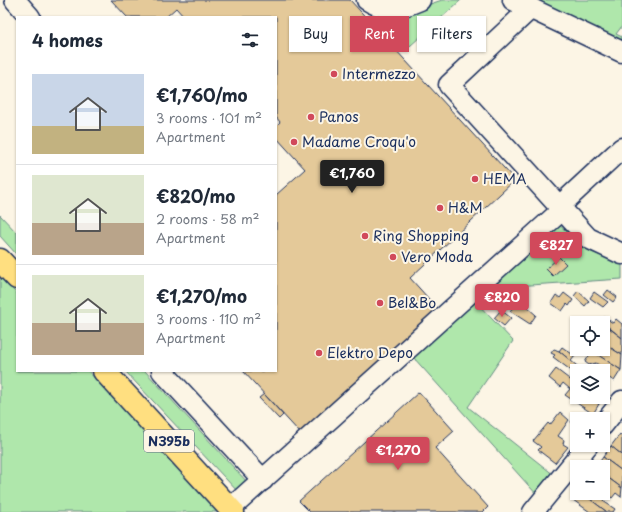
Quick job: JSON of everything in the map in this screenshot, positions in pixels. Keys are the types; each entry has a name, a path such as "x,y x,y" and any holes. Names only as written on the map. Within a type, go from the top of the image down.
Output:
{"main road":[{"path":"0,260 16,277"},
{"name":"N395b","path":"105,372 232,511"}],"street":[{"path":"15,0 29,16"},
{"path":"367,0 373,4 389,8 415,2"},
{"path":"513,0 622,52"},
{"path":"531,8 449,85 588,238 622,254"},
{"path":"232,511 263,480 562,210 564,201 622,148"},
{"path":"163,372 263,480"},
{"path":"610,416 622,401"},
{"path":"533,512 582,452"}],"green space":[{"path":"442,0 461,0 443,16 417,16 417,40 410,46 409,16 381,16 379,14 404,13"},
{"path":"531,0 622,0 622,26 616,34 622,37 622,44"},
{"path":"0,215 16,232 16,254 0,236"},
{"path":"558,224 589,251 622,264 622,279 485,288"},
{"path":"0,276 16,293 16,372 89,372 218,512 0,512"},
{"path":"473,299 513,341 468,407 554,475 538,496 413,357"},
{"path":"126,372 146,372 248,483 239,493"}],"building":[{"name":"Ring Shopping","path":"111,0 350,0 365,16 350,16 350,52 398,52 515,180 410,278 438,309 301,434 244,372 277,372 277,194 305,169 277,138 277,125 280,122 277,118 277,16 183,16 176,8 167,16 126,16"},
{"path":"559,257 566,264 553,276 546,269"},
{"path":"608,290 617,297 613,302 604,295"},
{"path":"578,291 589,301 585,306 574,296"},
{"path":"594,292 608,302 603,307 590,298"},
{"path":"564,293 573,300 569,306 567,304 562,311 551,303 556,295 560,298"},
{"path":"519,300 536,315 530,324 510,311"},
{"path":"501,310 511,318 504,326 494,318"},
{"path":"616,319 622,324 622,338 610,328 610,321 613,323"},
{"path":"610,329 622,338 622,355 610,347"},
{"path":"562,347 570,353 570,356 575,356 571,361 559,351"},
{"path":"610,347 622,355 621,370 599,356 610,356"},
{"path":"554,349 559,351 575,364 570,364 570,370 553,357 555,355 551,353"},
{"path":"589,356 600,356 621,370 614,381 610,378 610,364 588,364 585,362"},
{"path":"556,369 570,380 570,389 563,383 560,387 549,378"},
{"path":"570,389 570,398 565,395"},
{"path":"419,392 454,431 435,448 488,507 483,512 310,512 299,501"},
{"path":"264,394 283,415 279,419 259,398"},
{"path":"578,404 599,404 594,412 590,412"},
{"path":"560,412 569,420 558,436 564,440 563,444 568,447 555,463 538,450 541,447 533,441 548,423 550,425"},
{"path":"620,434 622,436 622,455 611,446"},
{"path":"611,446 622,455 622,471 610,462 610,460 603,457 607,452 610,452"},
{"path":"610,462 622,471 622,488 610,479"},
{"path":"610,479 622,488 621,497 616,493 612,498 610,496"},
{"path":"573,500 591,500 607,512 590,512"},
{"path":"591,500 604,500 603,501 615,509 613,512 607,512"}],"place":[{"name":"Intermezzo","path":"334,74"},
{"name":"Panos","path":"311,117"},
{"name":"Madame Croqu'o","path":"294,142"},
{"name":"HEMA","path":"475,179"},
{"name":"H&M","path":"440,208"},
{"name":"Ring Shopping","path":"365,236"},
{"name":"Vero Moda","path":"393,257"},
{"name":"Bel&Bo","path":"380,303"},
{"name":"Elektro Depo","path":"319,353"}]}
